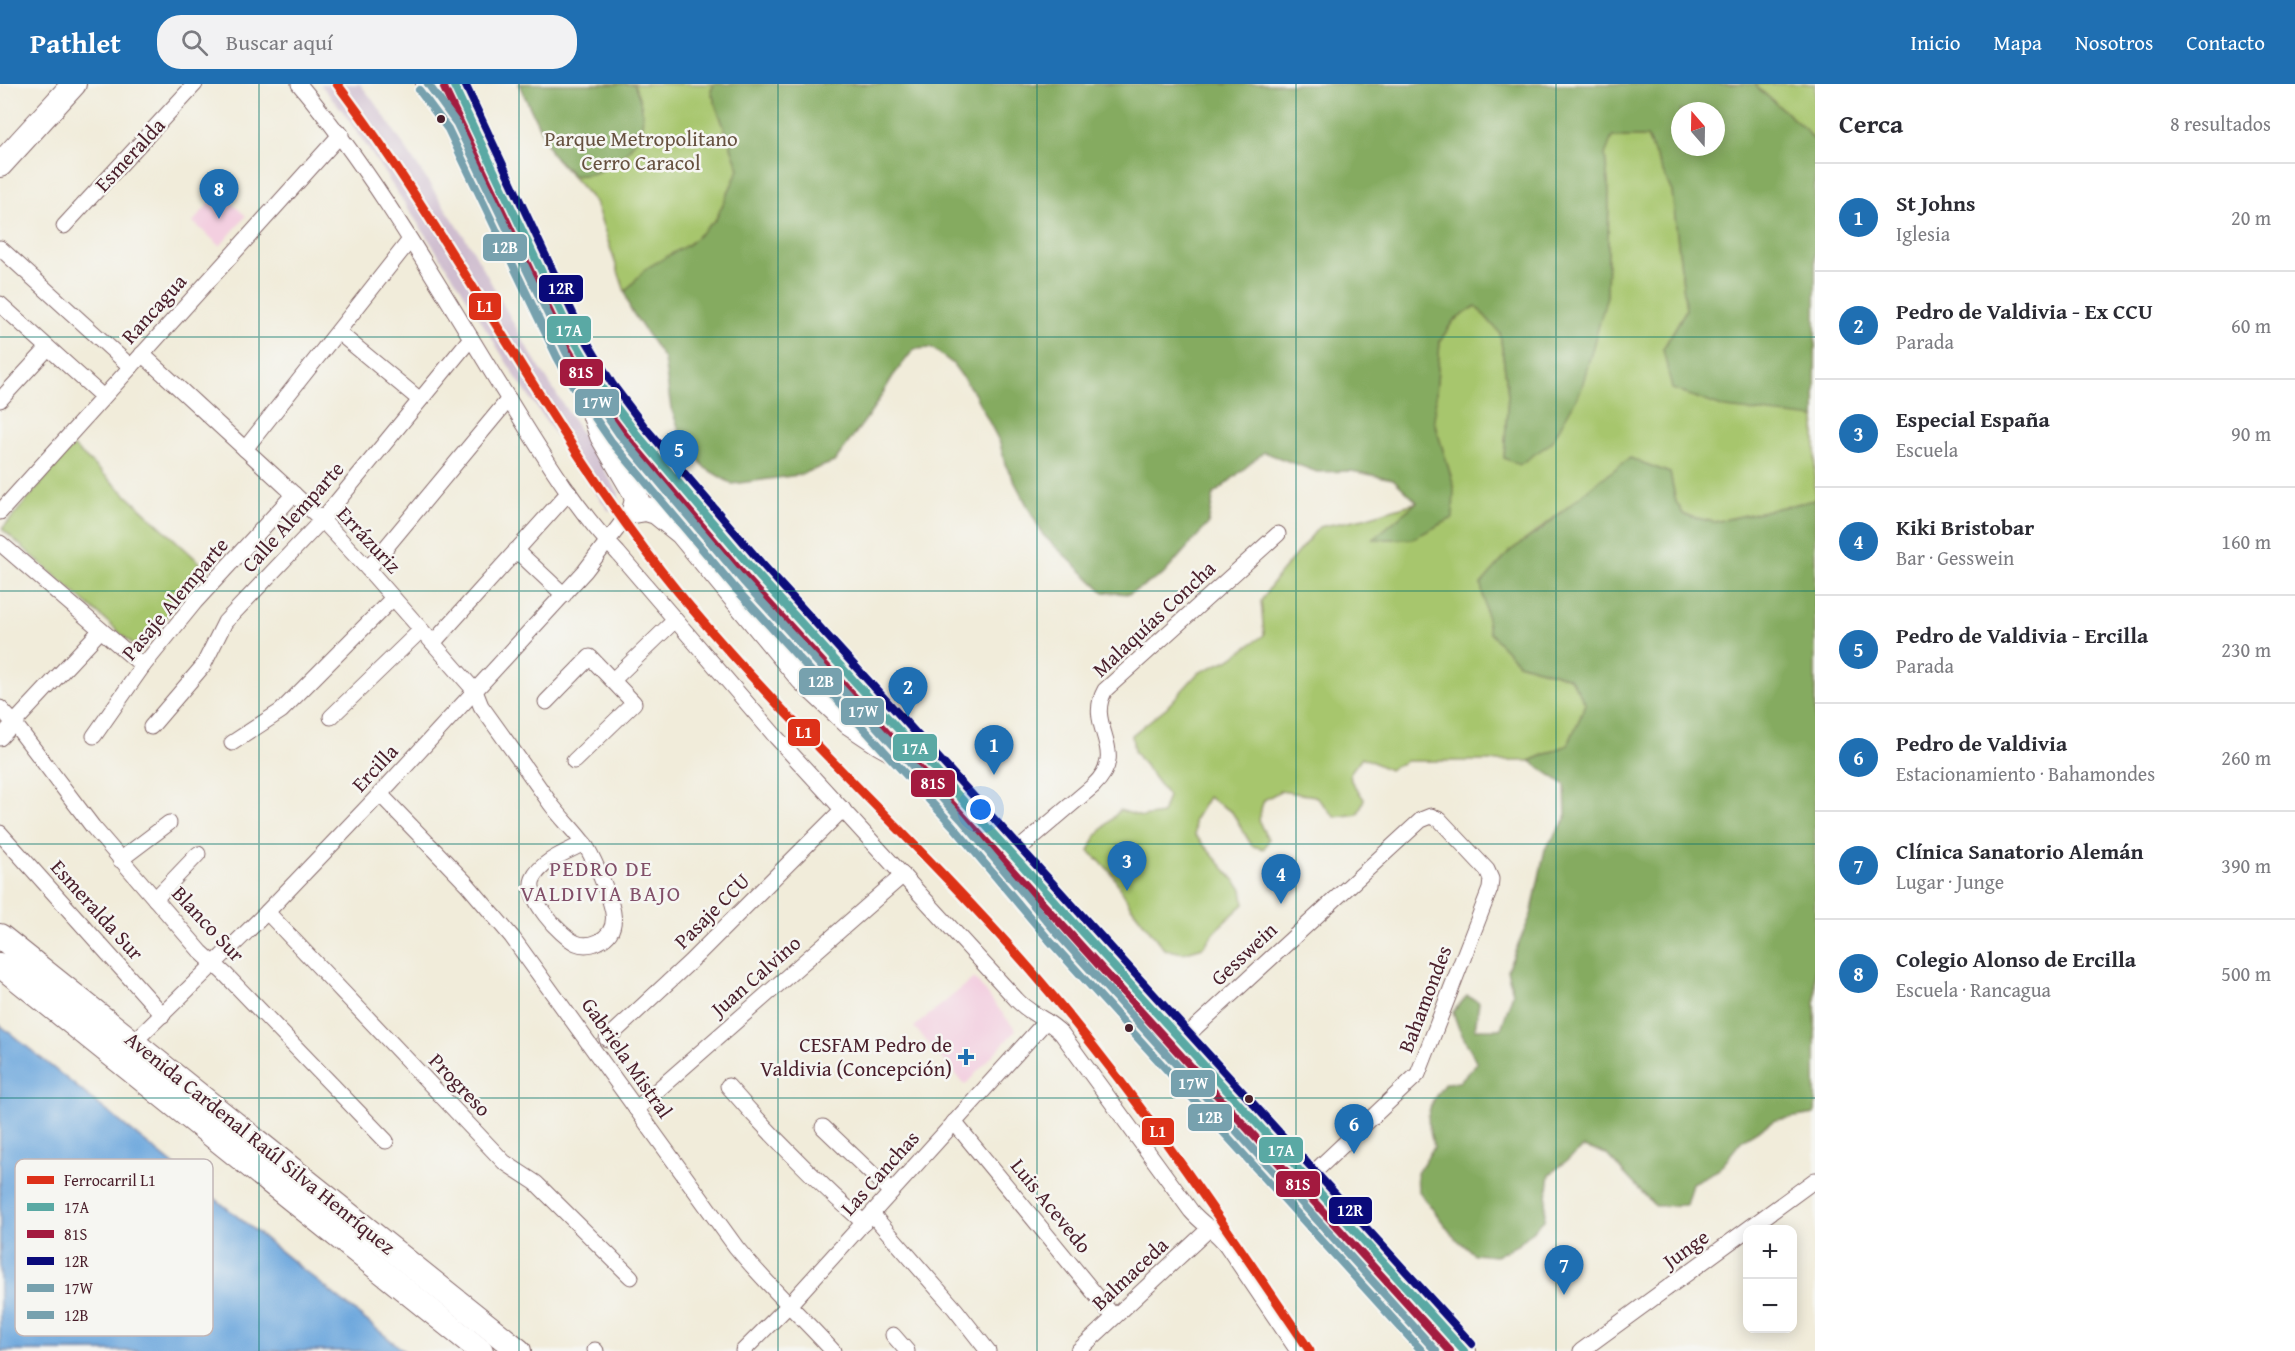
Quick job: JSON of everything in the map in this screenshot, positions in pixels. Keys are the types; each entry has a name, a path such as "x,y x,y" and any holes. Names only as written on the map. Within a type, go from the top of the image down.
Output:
{"main road":[{"path":"0,165 74,84"},
{"path":"428,84 457,124"},
{"path":"441,84 457,124 552,323 582,380 619,434 743,581 856,692 1013,854 1176,1048 1450,1347"},
{"path":"453,84 574,340 604,391 636,434 856,692 905,758 985,846 1057,933 1308,1178 1450,1347"},
{"path":"582,380 602,436 634,491 637,500 634,511 646,509 656,512 691,542 786,659 821,697 867,735 905,758"},
{"path":"743,581 786,659"},
{"path":"821,697 856,692"},
{"name":"Avenida Cardenal Raúl Silva Henríquez","path":"0,936 519,1351"},
{"name":"Avenida Cardenal Raúl Silva Henríquez","path":"0,965 481,1351"}],"street":[{"name":"Esmeralda","path":"64,226 195,84"},
{"path":"299,84 341,134 591,525 776,737 1021,1005 1062,1034 1191,1211 1227,1246 1298,1351"},
{"name":"Rancagua","path":"0,512 341,134"},
{"path":"246,449 410,240"},
{"path":"0,248 130,367"},
{"path":"2,310 103,397"},
{"path":"338,332 420,400"},
{"name":"Calle Alemparte","path":"151,727 203,666 225,622 322,520 471,338"},
{"path":"0,400 48,348"},
{"name":"Errázuriz","path":"142,354 322,520 368,569 475,691 481,706 562,819 584,843"},
{"path":"368,569 509,399"},
{"path":"433,643 569,492"},
{"name":"Pasaje Alemparte","path":"94,736 143,666 195,602 294,494"},
{"name":"Ercilla","path":"134,1042 267,912 380,794 564,595 634,511"},
{"name":"Malaquías Concha","path":"1013,854 1093,786 1104,773 1109,748 1098,712 1105,690 1278,534"},
{"path":"0,543 143,666"},
{"path":"516,550 564,595"},
{"path":"232,744 281,711 393,598"},
{"path":"614,680 674,621"},
{"path":"331,717 421,630"},
{"path":"0,738 100,631"},
{"path":"546,702 590,657 634,703 574,761"},
{"name":"Blanco Sur","path":"0,708 15,723 80,811 120,860 215,964 386,1141"},
{"name":"Gabriela Mistral","path":"380,794 451,866 513,937 736,1247 754,1269 833,1351"},
{"name":"Pasaje CCU","path":"608,1039 690,962 843,809"},
{"name":"Gesswein","path":"1176,1048 1421,820 1431,816"},
{"name":"Bahamondes","path":"1308,1178 1418,1074 1490,889 1491,879 1487,870 1440,820 1431,816"},
{"path":"120,860 169,823"},
{"name":"Esmeralda Sur","path":"0,833 164,1015"},
{"path":"584,843 591,853 611,902 614,917 612,928 605,937 586,945 576,944 558,930 534,900 531,887 540,869 553,859 584,843"},
{"path":"155,899 198,854"},
{"name":"Juan Calvino","path":"636,1109 903,875"},
{"name":"Progreso","path":"267,912 504,1162 536,1183 631,1277"},
{"name":"Las Canchas","path":"743,1351 790,1304 1046,1021"},
{"path":"728,1086 775,1140 804,1169 868,1218 955,1309 988,1351"},
{"name":"Luis Acevedo","path":"954,1122 1114,1317"},
{"path":"824,1127 891,1192"},
{"name":"Junge","path":"1581,1351 1815,1180"},
{"name":"Balmaceda","path":"1088,1348 1114,1317 1210,1228"},
{"path":"893,1335 907,1351"}],"shaded area":[{"path":"320,84 360,84 377,105 470,245 528,349 619,493 618,506 609,511 586,480 515,376 459,285 363,141"},
{"path":"219,192 246,216 220,246 193,222"},
{"name":"CESFAM Pedro de Valdivia (Concepción)","path":"974,978 1016,1030 965,1085 914,1027"}],"green space":[{"name":"Parque Metropolitano Cerro Caracol","path":"519,84 714,84 711,91 739,169 716,219 706,229 704,340 625,292 595,202 552,154"},
{"path":"519,84 634,84 643,115 636,140 625,153 604,169 574,176 552,154"},
{"path":"714,84 1757,84 1757,87 1806,130 1815,141 1815,418 1725,408 1672,389 1663,349 1686,310 1672,192 1647,137 1612,137 1605,155 1609,193 1607,296 1581,390 1551,443 1519,465 1504,458 1508,394 1500,333 1476,306 1453,321 1440,341 1434,421 1454,486 1453,518 1412,539 1373,539 1417,502 1393,479 1351,471 1317,472 1264,452 1214,494 1208,524 1163,575 1129,594 1104,592 1043,535 1005,464 1000,443 974,393 953,364 932,348 914,349 834,462 799,475 732,484 705,468 682,437 671,408 664,359 630,309 625,292 645,269 689,244 716,219 739,169 711,91"},
{"path":"1757,84 1815,84 1815,141 1806,130 1757,87"},
{"path":"1611,137 1647,137 1672,192 1686,310 1663,349 1815,418 1815,500 1714,522 1684,515 1676,502 1670,473 1630,458 1510,551 1518,663 1570,678 1586,704 1568,745 1530,761 1406,761 1389,770 1362,757 1350,773 1351,781 1364,799 1358,814 1335,817 1315,796 1280,791 1264,800 1260,812 1260,825 1269,839 1264,849 1252,846 1232,812 1208,797 1194,820 1195,835 1242,889 1244,904 1219,927 1203,947 1183,953 1164,949 1130,905 1111,872 1089,851 1096,836 1120,810 1142,817 1162,814 1168,796 1134,751 1132,735 1167,707 1198,673 1230,659 1264,635 1261,601 1276,578 1319,527 1364,518 1418,502 1373,539 1412,539 1454,486 1434,421 1440,341 1453,321 1476,306 1500,333 1508,394 1504,458 1607,296 1609,193 1605,154"},
{"path":"73,446 209,571 137,648 2,529"},
{"path":"1630,458 1670,473 1676,502 1684,515 1714,522 1815,500 1815,1114 1775,1120 1742,1140 1718,1170 1692,1183 1686,1205 1655,1206 1606,1154 1584,1147 1550,1174 1544,1220 1519,1244 1496,1256 1474,1254 1453,1236 1418,1190 1417,1173 1434,1147 1428,1120 1430,1107 1445,1083 1459,1082 1477,1063 1459,1029 1453,1012 1467,996 1479,1002 1475,1029 1501,1029 1513,993 1507,970 1531,915 1545,849 1566,819 1565,785 1530,761 1568,745 1586,704 1570,678 1518,663 1489,632 1481,584 1510,551 1542,529 1592,486"}],"water":[{"path":"0,1025 166,1159 15,1159 15,1336 213,1336 213,1197 404,1351 0,1351"}],"rail line":[{"name":"L1","path":"337,84 382,146 587,468 631,531 678,592 763,689 986,920 1029,968 1140,1107 1310,1351"}],"transit line":[{"name":"17W","path":"428,84 457,124 566,352 619,434 743,581 961,819 1057,933 1436,1351"},
{"name":"17A","path":"453,84 574,340 604,391 636,433 755,572 1464,1351"},
{"name":"12R","path":"465,84 583,335 613,385 644,426 763,565 1472,1344"},
{"name":"81S","path":"444,88 565,344 595,396 628,439 747,579 1450,1351"},
{"name":"12B","path":"419,90 448,129 557,357 573,386 611,441 735,588 953,826 1049,940 1422,1351"}],"place":[{"name":"Colegio Alonso de Ercilla","path":"219,219"},
{"name":"Pedro de Valdivia - Ercilla","path":"679,480"},
{"name":"Pedro de Valdivia - Ex CCU","path":"908,717"},
{"name":"St Johns","path":"994,775"},
{"name":"Especial España","path":"1127,891"},
{"name":"Kiki Bristobar","path":"1281,904"},
{"name":"CESFAM Pedro de Valdivia (Concepción)","path":"966,1057"},
{"name":"Pedro de Valdivia","path":"1354,1154"},
{"name":"Clínica Sanatorio Alemán","path":"1564,1295"}],"district":[{"name":"PEDRO DE VALDIVIA BAJO","path":"601,880"}]}
